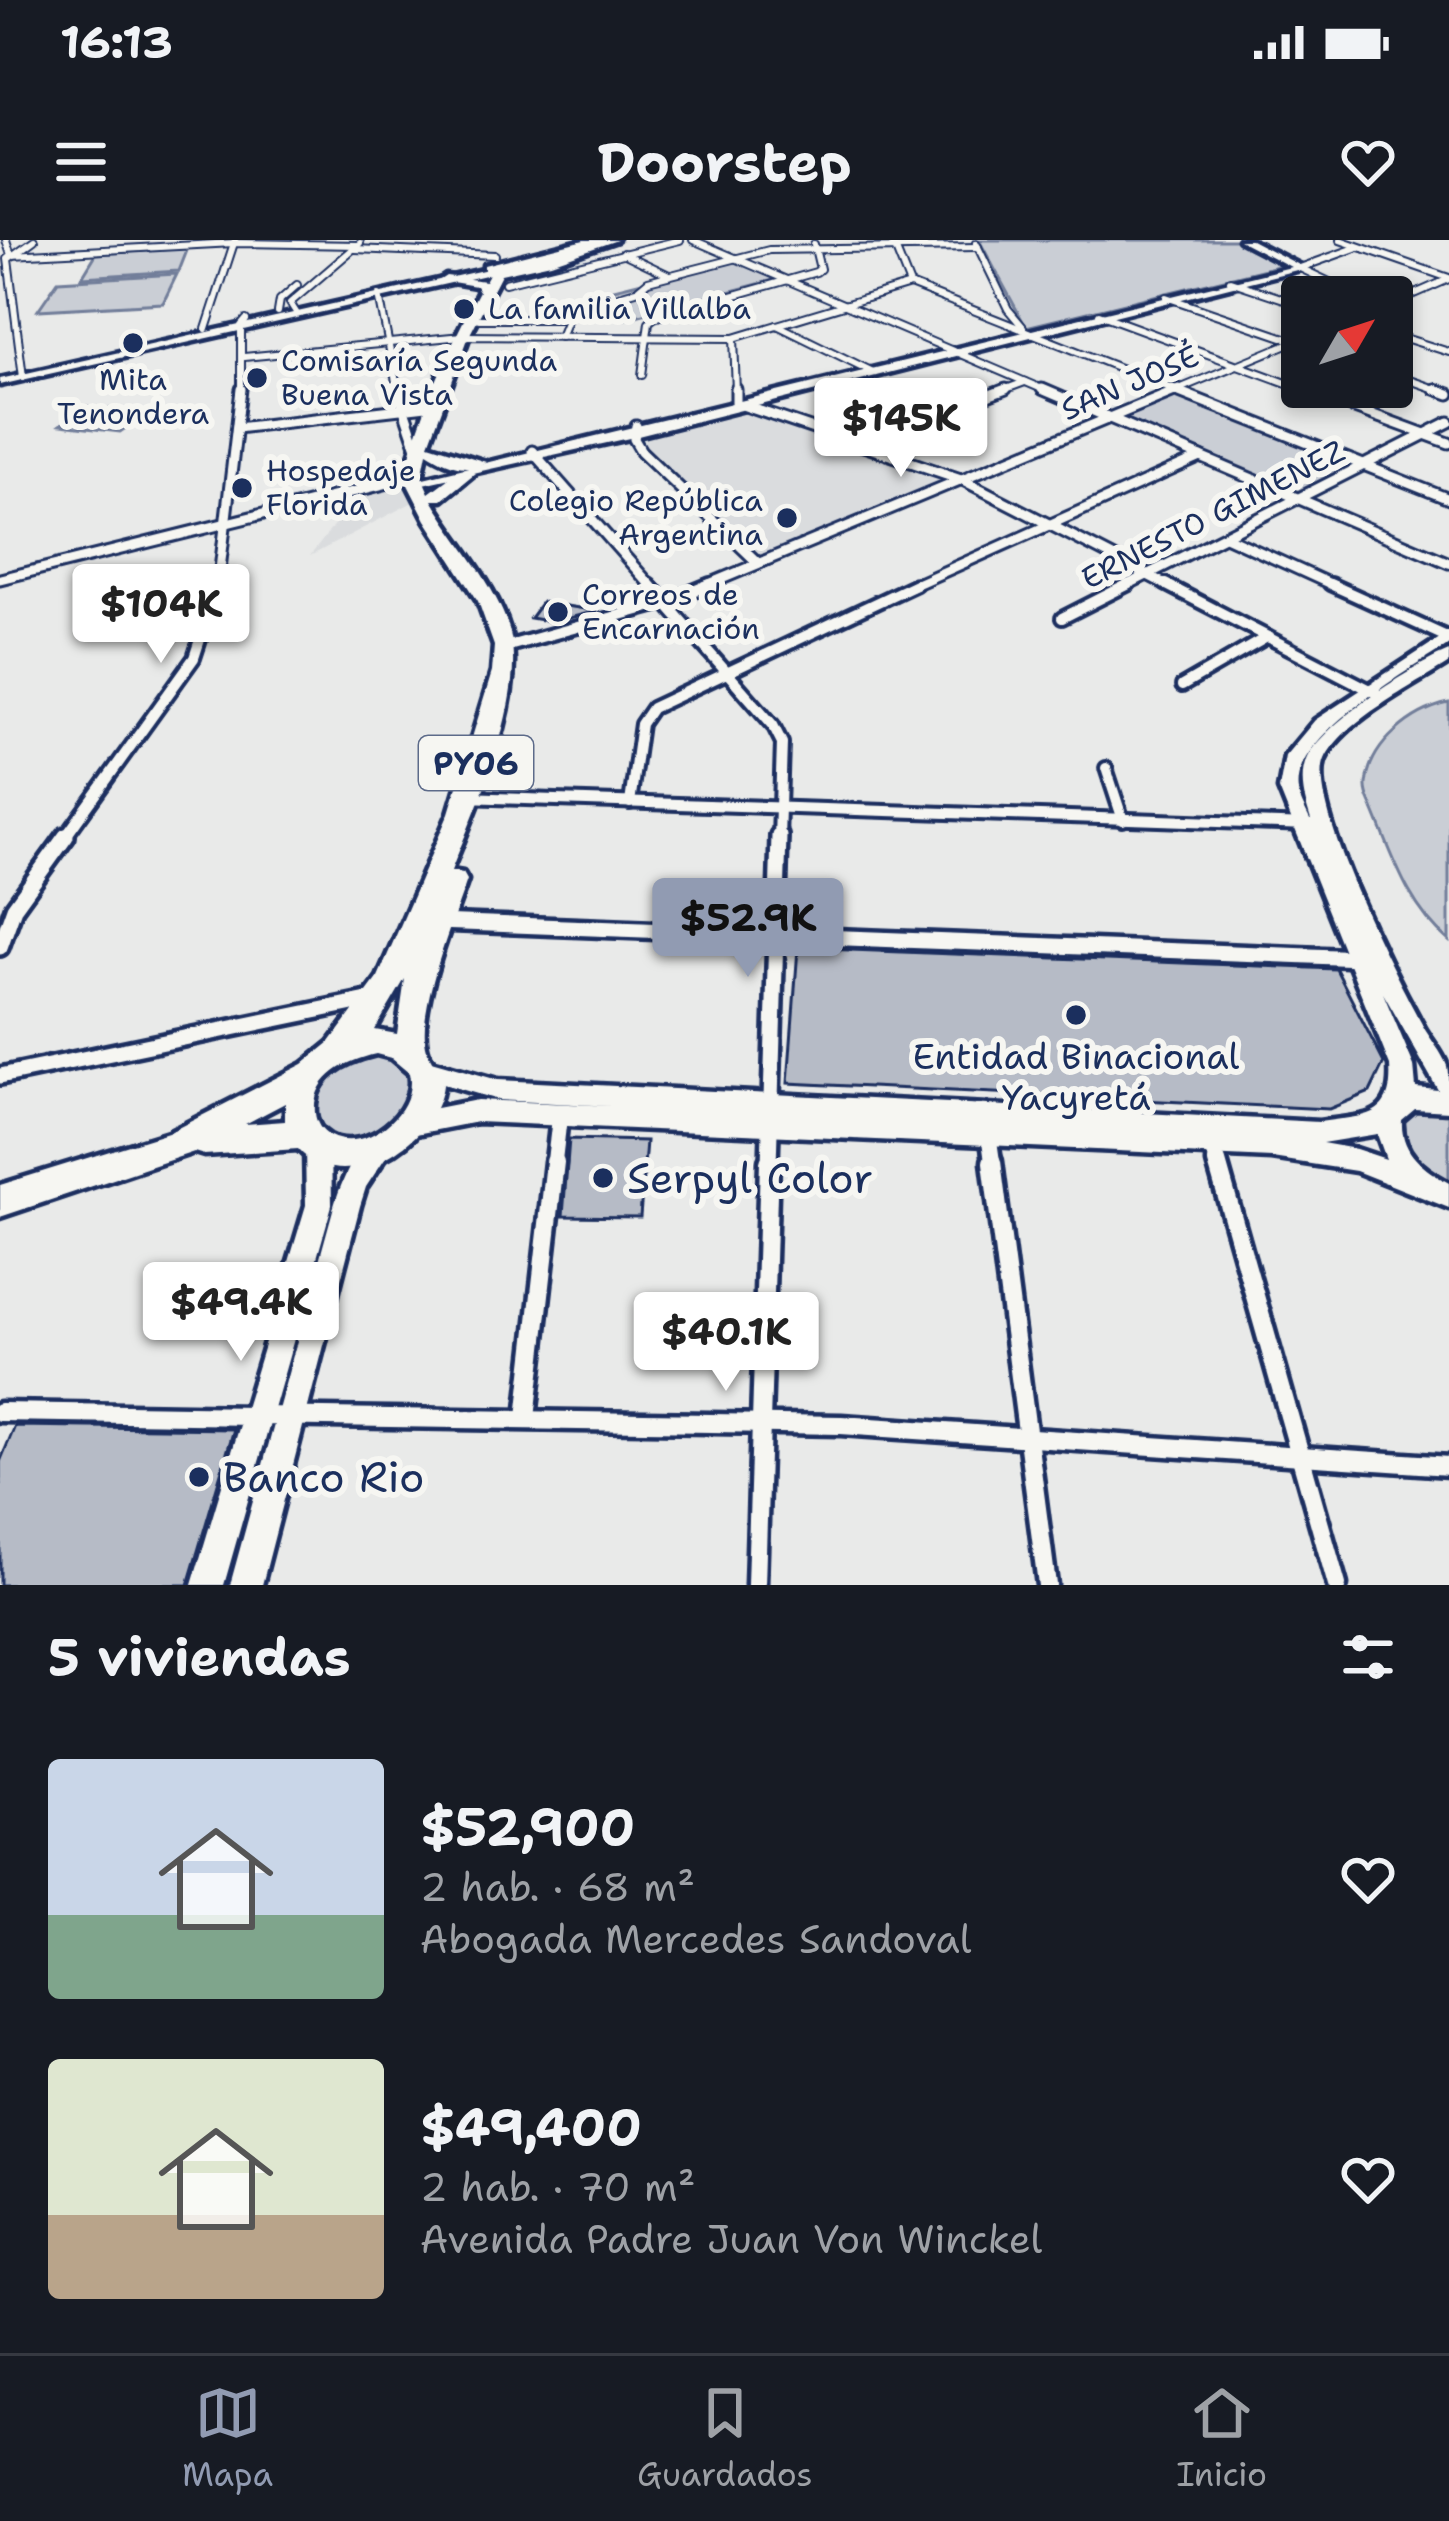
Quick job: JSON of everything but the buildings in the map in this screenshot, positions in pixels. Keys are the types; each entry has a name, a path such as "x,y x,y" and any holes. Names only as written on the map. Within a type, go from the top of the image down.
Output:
{"highway":[{"path":"446,280 480,283 502,270 611,240"},
{"path":"502,270 435,404 421,474 513,645"},
{"path":"421,474 471,330"},
{"path":"421,474 451,460 472,468"},
{"path":"421,474 472,468"},
{"name":"PY06","path":"410,1124 426,1096 411,1001 429,921 474,797 513,645"},
{"name":"PY06","path":"176,1145 308,1075 342,1049 382,997 429,921"},
{"path":"342,1049 385,1042 418,1062"},
{"path":"308,1075 296,1101 297,1118 311,1139"},
{"path":"382,1144 410,1124"},
{"name":"PY06","path":"0,1201 176,1145 251,1134 311,1139 353,1152 382,1144"}],"main road":[{"path":"1244,240 1298,266"},
{"path":"472,468 1298,266"},
{"path":"0,379 208,331 243,329 294,311 502,270"},
{"path":"243,329 278,312 446,280"},
{"path":"1440,1191 1412,1172 1390,1143 1404,1090 1402,1066 1355,957 1311,825 1312,777 1318,754 1378,694 1449,638"},
{"path":"1378,694 1449,656"},
{"path":"1311,825 1381,959 1421,1050 1449,1086"},
{"path":"418,1062 498,1090 769,1114"},
{"path":"410,1124 459,1112 769,1114 1209,1136 1337,1133 1369,1127 1426,1096 1449,1101"},
{"path":"1209,1136 1326,1152 1440,1191"},
{"path":"208,1585 261,1417 319,1205 311,1139"},
{"path":"246,1585 347,1206 355,1182 382,1144"}],"street":[{"path":"6,240 23,374"},
{"path":"10,255 34,240"},
{"path":"501,240 502,270"},
{"path":"10,255 234,242 356,245 502,270 680,240"},
{"path":"693,240 1449,563"},
{"path":"1340,240 1449,279"},
{"path":"208,331 234,242"},
{"path":"594,243 641,249"},
{"path":"894,244 910,285"},
{"path":"560,337 571,310 636,291 648,281 769,250 894,244 976,244 1008,309 1031,332"},
{"path":"294,311 295,298 356,245"},
{"path":"278,312 283,296 356,245"},
{"path":"642,375 646,338 654,318 820,269 814,245"},
{"path":"1298,266 1356,246"},
{"path":"623,253 670,275"},
{"path":"1298,266 1318,276"},
{"path":"1413,295 1449,279"},
{"path":"1234,283 1281,298"},
{"path":"471,330 560,337 734,338 910,285 1449,499"},
{"path":"0,579 421,474 400,409 379,295"},
{"path":"1170,298 1281,335"},
{"path":"988,315 1008,309"},
{"path":"1103,315 1449,443"},
{"path":"244,357 564,319"},
{"path":"0,329 14,326"},
{"path":"777,326 871,371"},
{"path":"0,947 7,908 194,658 218,587 228,523 243,329"},
{"path":"734,338 740,404 961,479 1378,694"},
{"path":"1413,341 1449,352"},
{"name":"SAN JOSÉ","path":"513,645 664,603 1281,348"},
{"path":"1413,381 1449,394"},
{"path":"861,444 1025,382"},
{"path":"237,428 435,404"},
{"name":"ERNESTO GIMENEZ","path":"1062,618 1449,422"},
{"path":"635,430 641,451 758,563"},
{"path":"534,453 779,734 781,808 756,1585"},
{"path":"630,802 644,716 725,671 1201,457"},
{"path":"1227,537 1449,638"},
{"path":"1182,686 1267,637"},
{"path":"1106,768 1123,820"},
{"path":"474,797 1311,825"},
{"path":"429,921 1381,959"},
{"path":"0,1076 382,997"},
{"path":"526,1418 560,1113"},
{"path":"986,1124 1047,1585"},
{"path":"1209,1136 1337,1585"},
{"path":"0,1412 764,1422 1449,1466"}],"shaded area":[{"path":"979,240 1237,240 1286,264 1026,327"},
{"path":"188,248 179,271 82,277 96,254"},
{"path":"734,259 781,278 625,319 582,297"},
{"path":"177,274 163,303 38,310 58,281"},
{"path":"1178,392 1365,465 1299,499 1118,417"},
{"path":"85,406 147,413 120,432 60,425"},
{"name":"Colegio República Argentina","path":"737,406 949,480 759,556 647,448 642,430"},
{"path":"409,481 415,501 310,556 360,492"},
{"path":"1449,703 1449,941 1423,913 1404,881 1366,788 1369,769 1384,743 1421,713"},
{"path":"360,1053 392,1054 414,1070 410,1112 363,1138 340,1139 316,1125 315,1097 329,1074"},
{"path":"1449,1107 1449,1188 1439,1184 1399,1141 1401,1116 1410,1108"}],"place":[{"name":"La familia Villalba","path":"464,309"},
{"name":"Mita Tenondera","path":"133,343"},
{"name":"Comisaría Segunda Buena Vista","path":"257,378"},
{"name":"Hospedaje Florida","path":"242,488"},
{"name":"Colegio República Argentina","path":"787,518"},
{"name":"Correos de Encarnación","path":"558,612"},
{"name":"Entidad Binacional Yacyretá","path":"1076,1015"},
{"name":"Serpyl Color","path":"603,1178"},
{"name":"Banco Rio","path":"199,1477"}]}
